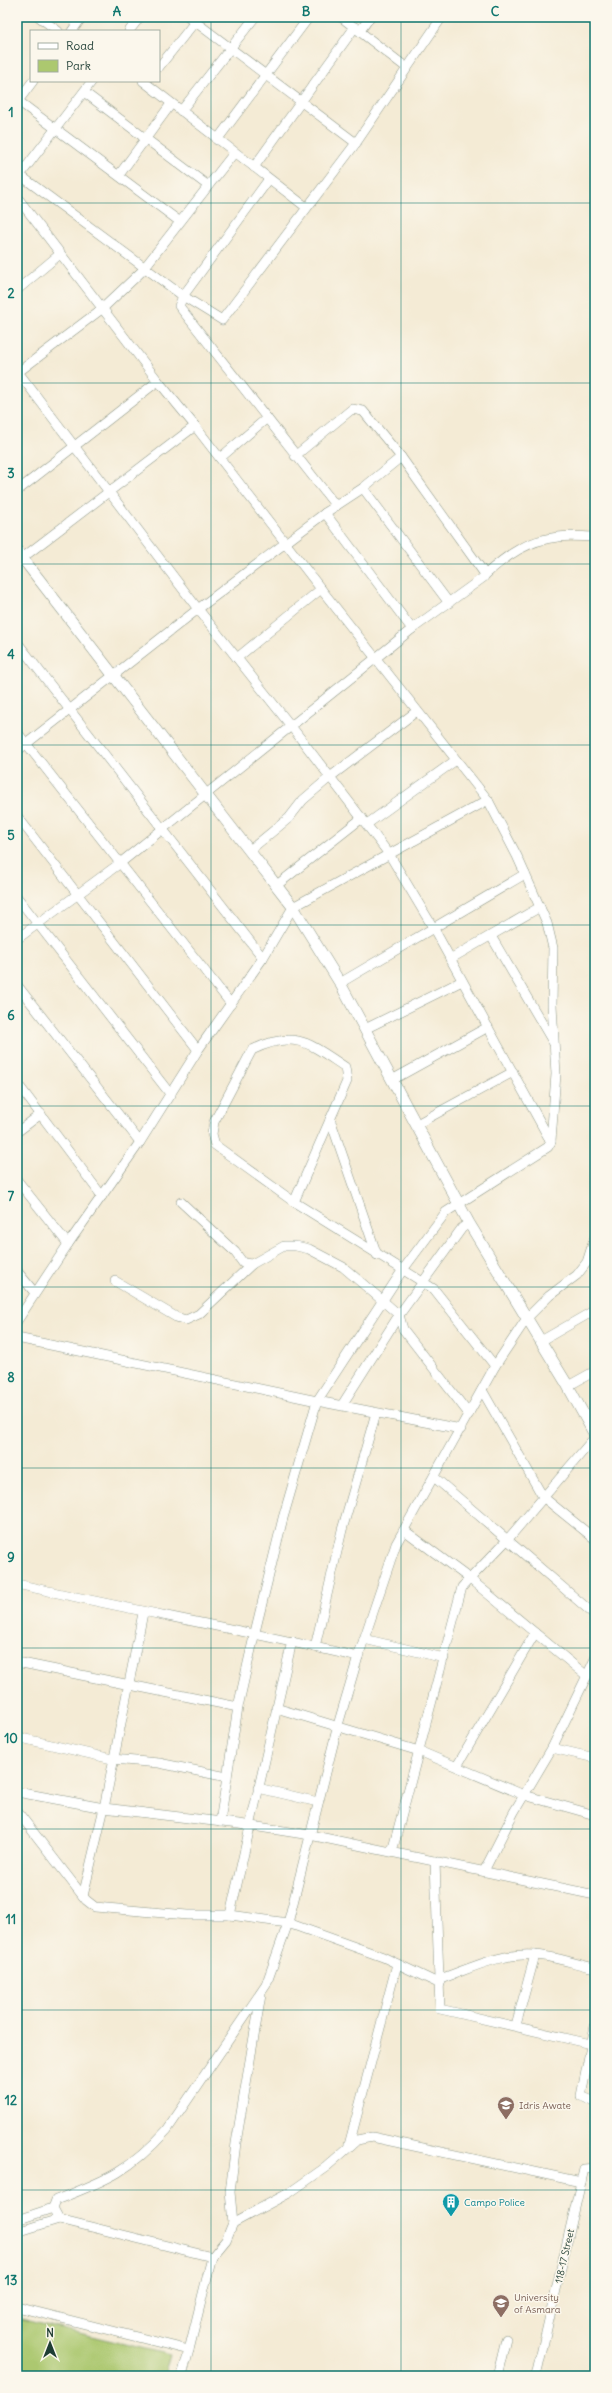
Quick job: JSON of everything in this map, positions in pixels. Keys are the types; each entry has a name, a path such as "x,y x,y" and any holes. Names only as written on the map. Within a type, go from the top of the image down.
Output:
{"main road":[{"path":"19,557 115,676 293,907 340,983 469,1223 568,1386 595,1436"}],"street":[{"path":"39,17 57,30"},
{"path":"73,30 82,17"},
{"path":"130,30 140,17"},
{"path":"181,111 254,17"},
{"path":"217,140 309,17"},
{"path":"342,17 407,68"},
{"path":"254,167 299,102 358,29 370,17"},
{"path":"91,82 18,176 146,266 183,296 220,320 223,319 306,207 356,143 442,17"},
{"path":"160,66 194,19 265,76 356,143"},
{"path":"32,82 18,100 180,221"},
{"path":"146,82 217,140 306,207"},
{"path":"84,92 208,185"},
{"path":"119,175 145,138 172,104"},
{"path":"234,153 146,266 103,308 18,372 198,609 330,776 389,854 434,929 551,1142"},
{"path":"269,179 183,296 180,307 295,456 336,506"},
{"path":"17,197 158,381 287,542 321,589 488,800 540,907 547,923 553,948 552,1006 556,1074 551,1142 548,1146 459,1202 446,1212 402,1270 317,1401 283,1518 255,1632 238,1707 220,1822"},
{"path":"17,290 60,254"},
{"path":"17,491 158,381"},
{"path":"295,456 352,409 363,411 401,457 485,575"},
{"path":"220,458 267,418"},
{"path":"19,557 110,492 195,426"},
{"path":"17,751 115,676 198,609 325,513 363,488 401,457"},
{"path":"363,488 449,603"},
{"path":"325,513 412,629"},
{"path":"17,939 119,864 161,828 412,629 449,603 501,561 524,546 558,537 595,537"},
{"path":"237,658 321,589"},
{"path":"17,642 263,958"},
{"path":"250,850 289,818 303,800 330,776 417,711"},
{"path":"17,732 119,864 231,1004"},
{"path":"277,885 364,821 456,760"},
{"path":"17,1321 68,1244 171,1096 198,1050 263,958 293,907 488,800"},
{"path":"17,816 198,1050"},
{"path":"340,983 525,874"},
{"path":"17,897 171,1096"},
{"path":"450,959 540,907"},
{"path":"491,936 554,1045"},
{"path":"365,1029 462,981"},
{"path":"17,985 140,1142"},
{"path":"392,1080 488,1027"},
{"path":"294,1202 347,1081 345,1068 309,1043 293,1040 262,1045 252,1050 214,1122 212,1134 216,1145 294,1202 377,1255 434,1289 495,1366"},
{"path":"417,1124 513,1072"},
{"path":"17,1083 102,1196"},
{"path":"17,1132 41,1114"},
{"path":"330,1119 377,1255"},
{"path":"17,1180 68,1244"},
{"path":"181,1202 236,1252 243,1263 252,1264"},
{"path":"342,1405 399,1315 462,1228 469,1223"},
{"path":"53,2208 56,2200 121,2172 151,2148 167,2130 261,1992 270,1975 288,1923 338,1725 358,1657 396,1544 495,1366 527,1318 549,1296 577,1275 587,1262 595,1237"},
{"path":"115,1281 176,1317 186,1320 200,1314 252,1264 284,1246 296,1246 309,1249 342,1267 399,1315 403,1329 469,1414"},
{"path":"17,1271 35,1293"},
{"path":"541,1341 595,1310"},
{"path":"17,1338 317,1401 461,1429"},
{"path":"568,1386 595,1371"},
{"path":"482,1390 543,1497 595,1539"},
{"path":"315,1647 342,1530 376,1413"},
{"path":"392,1852 462,1587 508,1539 595,1436"},
{"path":"434,1477 595,1615"},
{"path":"404,1530 470,1579 587,1676"},
{"path":"17,1584 143,1613 255,1632 358,1657"},
{"path":"83,1896 104,1808 112,1758 143,1613"},
{"path":"457,1766 535,1633"},
{"path":"364,1639 444,1658"},
{"path":"230,1915 292,1641"},
{"path":"484,1871 524,1795 552,1748 595,1659"},
{"path":"17,1662 128,1685 187,1695 238,1707"},
{"path":"276,1708 338,1725 419,1751 524,1795 595,1815"},
{"path":"17,1737 112,1758 160,1763 227,1777"},
{"path":"552,1748 595,1758"},
{"path":"258,1788 318,1802"},
{"path":"17,1792 104,1808 251,1826 310,1835 595,1895"},
{"path":"17,1812 83,1896 90,1904 98,1909 187,1915 230,1915 288,1923 353,1945 440,1982 503,1957 535,1955 595,1968"},
{"path":"434,1861 441,2010 516,2026 593,2045"},
{"path":"516,2026 535,1955"},
{"path":"349,2145 397,1964"},
{"path":"182,2376 212,2257 226,2240 233,2223 230,2192 236,2143 261,1992"},
{"path":"595,2026 593,2045 581,2096 595,2102"},
{"path":"233,2223 290,2193 326,2167 349,2145 357,2140 372,2137 581,2182"},
{"name":"118-17 Street","path":"536,2376 581,2182 590,2168"},
{"path":"53,2208 60,2219"},
{"path":"17,2220 53,2208"},
{"path":"17,2232 60,2219 212,2257"},
{"path":"17,2307 189,2350"},
{"path":"497,2376 506,2338"}],"green space":[{"path":"17,2318 170,2355 164,2376 17,2376"}],"place":[{"name":"Idris Awate","path":"506,2120"},
{"name":"Campo Police","path":"451,2217"},
{"name":"University of Asmara","path":"501,2318"}]}
